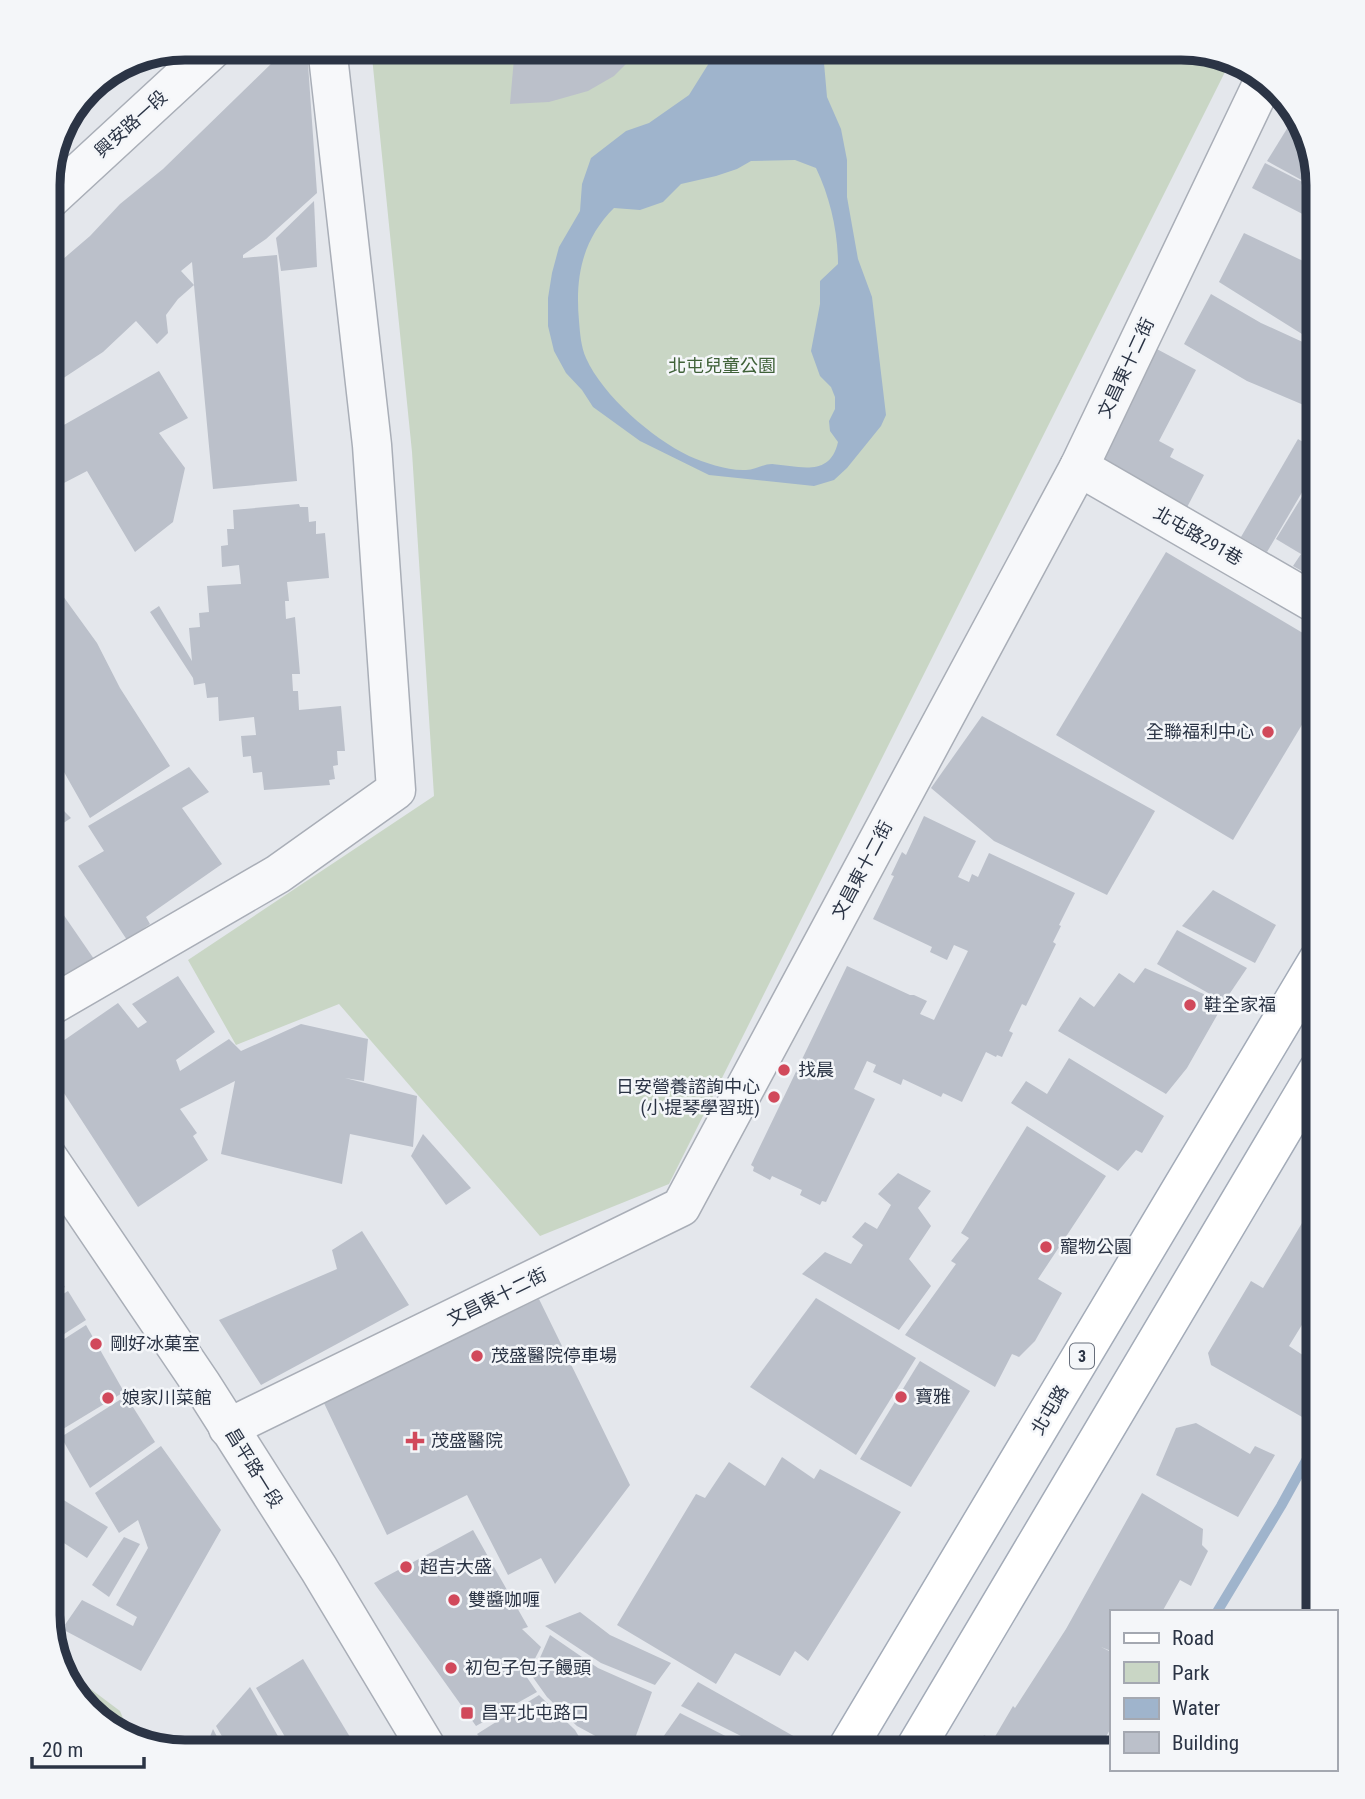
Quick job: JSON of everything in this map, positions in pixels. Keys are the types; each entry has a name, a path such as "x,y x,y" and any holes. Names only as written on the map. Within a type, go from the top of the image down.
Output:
{"main road":[{"name":"北屯路","path":"852,1740 1306,980"},
{"path":"921,1740 1306,1090"}],"street":[{"name":"興安路一段","path":"60,190 201,60"},
{"path":"60,1000 278,874 396,790 372,445 328,60"},
{"name":"文昌東十二街","path":"228,1428 681,1207 1079,467 1261,89"},
{"name":"北屯路291巷","path":"1079,467 1306,598"},
{"name":"昌平路一段","path":"60,1175 202,1385 319,1569 422,1740"}],"green space":[{"name":"北屯兒童公園","path":"372,60 1189,60 1227,68 669,1184 540,1236 339,1004 236,1045 188,960 434,796 412,452"},
{"path":"77,1679 120,1711 126,1725 102,1709"}],"water":[{"path":"713,60 825,60 827,97 841,129 847,160 847,197 858,259 872,297 886,415 881,426 834,480 814,486 709,475 640,441 593,407 566,373 554,351 548,326 548,298 552,273 559,247 580,211 582,184 591,158 626,131 649,123 689,95","holes":["795,160 816,168 825,191 837,240 838,264 820,281 820,304 811,351 820,376 831,387 835,397 835,409 829,421 830,431 838,442 834,453 828,461 812,467 772,464 746,470 724,468 689,456 645,427 616,401 586,358 580,335 578,289 583,260 594,233 614,208 640,210 663,202 681,184 716,176 751,161"]}],"building":[{"path":"275,60 308,64 317,193 266,239 243,255 243,258 277,255 297,481 213,489 194,285 178,299 166,315 168,333 157,344 136,321 103,352 62,379 60,377 60,262 90,236 120,204 163,169","holes":["192,262 194,285 181,271"]},
{"path":"514,60 630,60 614,76 588,91 549,102 510,104"},
{"path":"121,77 84,109 108,85"},
{"path":"1288,127 1293,129 1301,152 1306,182 1267,161"},
{"path":"1265,163 1306,184 1306,216 1252,188"},
{"path":"314,201 317,267 281,271 276,238"},
{"path":"1244,233 1306,262 1306,323 1302,334 1219,282"},
{"path":"1211,294 1261,323 1306,344 1306,406 1247,381 1184,344"},
{"path":"1155,348 1196,370 1159,441 1174,449 1170,457 1204,475 1184,513 1092,465"},
{"path":"159,371 188,418 159,433 185,468 173,522 135,552 87,471 62,484 60,481 60,427"},
{"path":"1298,439 1306,444 1306,485 1267,552 1241,537"},
{"path":"1306,490 1306,573 1293,566 1301,554 1276,539"},
{"path":"299,504 300,507 308,507 309,522 316,521 316,534 325,533 329,578 287,582 289,601 285,601 286,619 295,617 300,674 292,674 293,691 298,691 299,710 341,706 345,751 337,751 338,765 333,766 335,779 329,780 330,785 264,790 262,772 253,773 251,756 243,757 241,736 256,735 254,717 219,721 218,697 207,698 205,683 194,685 193,678 150,612 159,606 192,661 189,628 200,627 199,613 209,612 207,586 241,584 239,565 222,567 221,546 228,545 227,529 234,529 233,510"},
{"path":"1166,552 1306,635 1306,718 1233,840 1056,735"},
{"path":"60,592 97,643 120,688 170,766 90,818 60,765"},
{"path":"982,716 1155,811 1107,895 994,841 931,788"},
{"path":"189,767 209,792 182,808 222,864 146,917 150,924 127,940 78,866 104,851 88,826"},
{"path":"60,807 71,818 60,825"},
{"path":"924,816 976,841 958,877 969,882 972,874 978,877 989,853 1075,893 1059,925 1061,926 1053,942 1056,944 1026,1006 1022,1004 1009,1031 1013,1033 1002,1057 986,1052 962,1102 943,1093 941,1097 903,1079 901,1085 873,1072 876,1065 867,1061 854,1089 875,1099 826,1202 822,1201 820,1205 800,1195 802,1190 772,1176 770,1180 753,1171 754,1167 751,1165 847,966 927,1001 920,1014 934,1020 968,951 954,945 947,960 930,952 932,947 873,919 894,876 891,875 902,852 906,855"},
{"path":"1213,890 1276,925 1255,963 1182,926"},
{"path":"60,910 94,959 60,982"},
{"path":"1177,930 1247,968 1224,1002 1157,964"},
{"path":"1145,968 1224,1003 1187,1068 1166,1094 1058,1031 1080,997 1094,1007 1119,973 1134,983"},
{"path":"178,976 215,1032 176,1060 180,1071 229,1039 241,1051 301,1024 368,1039 364,1081 345,1078 417,1096 413,1147 350,1134 342,1184 221,1154 235,1081 180,1109 197,1133 193,1136 208,1160 138,1207 60,1087 60,1043 118,1003 138,1028 147,1022 132,1004"},
{"path":"1069,1058 1164,1116 1142,1153 1136,1150 1118,1171 1011,1103 1026,1081 1047,1094"},
{"path":"1027,1126 1106,1176 1038,1279 1062,1293 1035,1341 1019,1357 1012,1354 995,1387 905,1335 956,1264 951,1261 969,1238 961,1233"},
{"path":"423,1134 471,1188 446,1205 411,1156"},
{"path":"898,1173 931,1191 918,1208 931,1226 909,1259 931,1286 899,1330 802,1274 825,1252 851,1264 863,1245 852,1237 865,1222 877,1229 891,1205 878,1194"},
{"path":"1306,1218 1306,1318 1289,1346 1306,1357 1306,1419 1211,1365 1208,1353 1251,1281 1263,1288"},
{"path":"362,1231 409,1305 261,1385 219,1320 337,1269 332,1250"},
{"path":"68,1291 86,1320 60,1337 60,1296"},
{"path":"816,1298 916,1358 856,1455 750,1387"},
{"path":"539,1299 630,1485 555,1584 541,1558 508,1575 467,1495 387,1535 323,1401"},
{"path":"86,1325 124,1392 60,1431 60,1342"},
{"path":"920,1361 970,1391 911,1487 860,1459"},
{"path":"126,1396 155,1442 90,1488 61,1437"},
{"path":"1196,1423 1250,1454 1255,1446 1275,1455 1238,1517 1156,1475 1176,1428"},
{"path":"161,1446 221,1530 141,1671 62,1629 82,1600 133,1626 137,1617 116,1605 148,1548 138,1520 119,1533 95,1493"},
{"path":"782,1457 814,1479 820,1469 901,1512 808,1661 795,1651 780,1676 735,1653 716,1684 617,1625 696,1494 705,1498 729,1462 765,1486"},
{"path":"1142,1493 1203,1529 1202,1545 1208,1551 1191,1586 1180,1580 1163,1610 1110,1610 1110,1651 1101,1647 1110,1652 1110,1730 1104,1740 993,1740 1066,1629"},
{"path":"60,1498 108,1527 87,1558 60,1540"},
{"path":"473,1530 528,1627 522,1629 541,1647 526,1676 537,1692 476,1726 374,1583"},
{"path":"124,1537 140,1544 109,1597 92,1585"},
{"path":"580,1612 610,1635 671,1663 655,1685 601,1663 545,1626"},
{"path":"550,1635 598,1668 652,1692 634,1740 603,1740 577,1726 547,1697 532,1676"},
{"path":"303,1659 352,1740 287,1740 256,1688"},
{"path":"698,1682 800,1740 749,1740 681,1706"},
{"path":"250,1687 280,1740 224,1740 216,1726"},
{"path":"539,1695 575,1730 581,1740 482,1740 477,1734"},
{"path":"680,1713 733,1740 661,1740"},
{"path":"213,1729 219,1740 209,1740"}],"waterway":[{"path":"1218,1610 1306,1461"}],"place":[{"name":"全聯福利中心","path":"1268,732"},
{"name":"鞋全家福","path":"1190,1005"},
{"name":"找晨","path":"784,1070"},
{"name":"日安營養諮詢中心 (小提琴學習班)","path":"774,1097"},
{"name":"寵物公園","path":"1046,1247"},
{"name":"剛好冰菓室","path":"96,1344"},
{"name":"茂盛醫院停車場","path":"477,1356"},
{"name":"寶雅","path":"901,1397"},
{"name":"娘家川菜館","path":"108,1398"},
{"name":"茂盛醫院","path":"415,1441"},
{"name":"超吉大盛","path":"406,1567"},
{"name":"雙醬咖喱","path":"454,1600"},
{"name":"初包子包子饅頭","path":"451,1668"},
{"name":"昌平北屯路口","path":"467,1713"}]}
